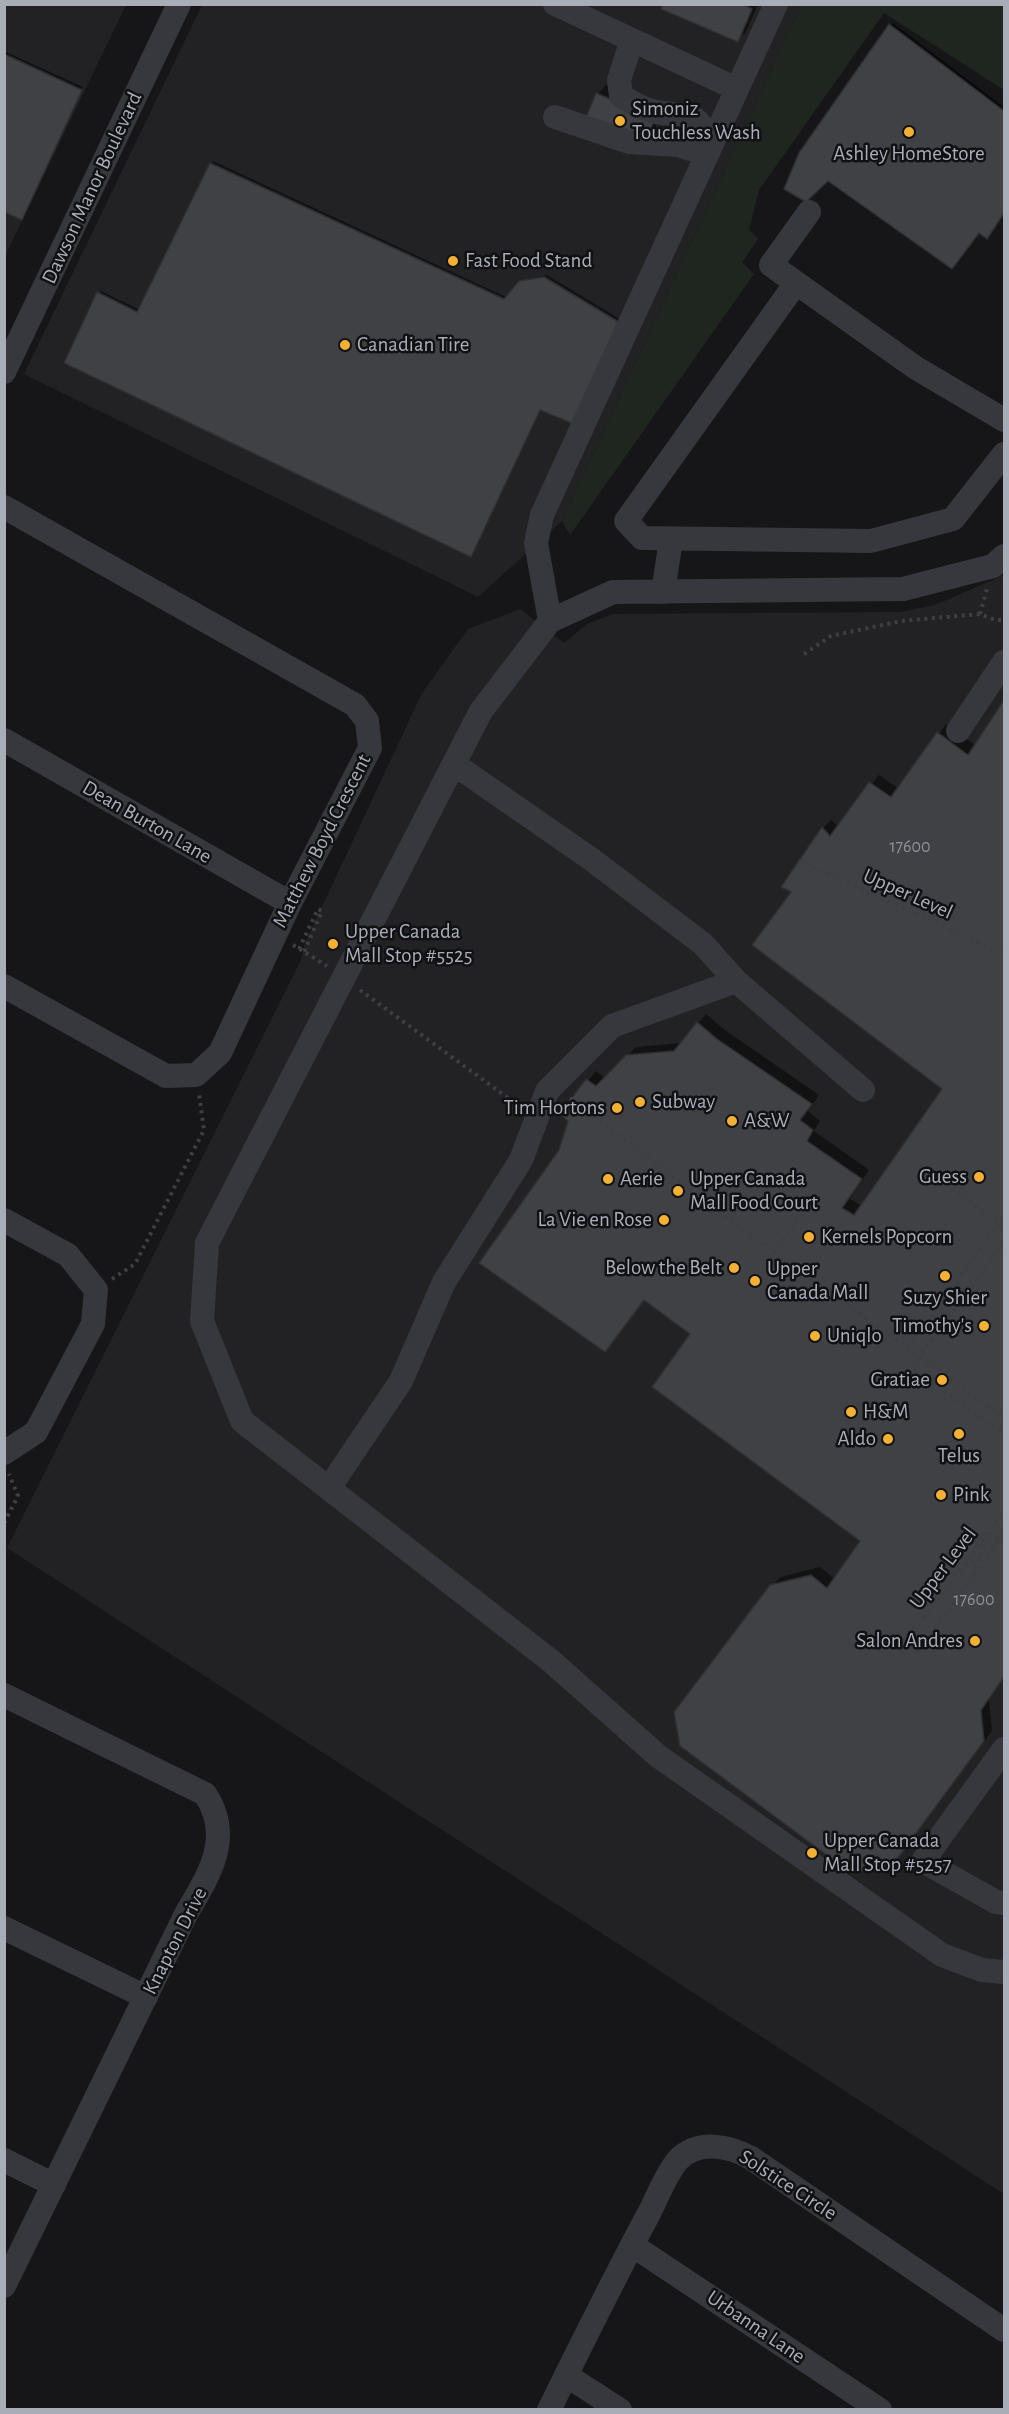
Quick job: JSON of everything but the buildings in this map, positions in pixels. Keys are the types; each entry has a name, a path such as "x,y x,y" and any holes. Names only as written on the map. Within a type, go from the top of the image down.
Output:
{"street":[{"name":"Dawson Manor Boulevard","path":"4,372 180,4"},
{"path":"555,4 737,90"},
{"path":"550,621 536,543 542,515 776,4"},
{"path":"555,117 629,142 679,145 690,149 697,145 703,130 695,118 688,114 653,112 621,96 619,80 632,40"},
{"path":"810,212 771,265 916,368 1005,420"},
{"path":"796,284 626,521 642,538 872,541 953,519 1005,454"},
{"name":"Matthew Boyd Crescent","path":"4,507 355,705 367,721 370,748 290,903 220,1053 196,1075"},
{"path":"663,592 671,540"},
{"path":"1001,565 903,589 613,592 550,621 481,711 207,1244 202,1322 242,1421 545,1656 658,1756 942,1955 982,1970 1005,1972"},
{"path":"958,731 1005,662"},
{"name":"Dean Burton Lane","path":"4,740 290,903"},
{"path":"454,764 591,859 703,944 736,981 863,1090"},
{"path":"329,1488 401,1381 444,1282 521,1160 547,1091 612,1026 736,981"},
{"path":"4,986 166,1076 196,1075"},
{"path":"4,1220 68,1255 96,1290 93,1324 36,1432 7,1462"},
{"name":"Knapton Drive","path":"4,1695 205,1794 217,1812 217,1852 209,1875 186,1914 4,2286"},
{"path":"1005,1749 923,1861 996,1902 1005,1903"},
{"path":"4,1928 146,1997"},
{"name":"Solstice Circle","path":"549,2409 678,2160 699,2148 729,2148 761,2165 1005,2330"},
{"path":"4,2160 54,2185"},
{"name":"Urbanna Lane","path":"632,2245 880,2409"},
{"path":"566,2375 620,2409"}],"path":[{"path":"804,654 831,636 901,621 980,614 995,620 1005,620"},
{"name":"Upper Level","path":"799,861 1005,954"},
{"path":"318,909 322,911 301,950 318,909"},
{"path":"292,945 343,978 536,1119"},
{"path":"96,1290 135,1264 204,1130 196,1075"},
{"path":"553,1085 773,1252 1005,1417"},
{"path":"934,1174 1005,1227"},
{"path":"773,1252 819,1191"},
{"path":"907,1347 1005,1217"},
{"path":"1005,1242 912,1368 1005,1435"},
{"path":"942,1328 960,1277"},
{"path":"927,1321 972,1286"},
{"path":"4,1523 18,1496 7,1462"},
{"name":"Upper Level","path":"905,1643 1005,1511"},
{"path":"968,1584 998,1520"},
{"path":"954,1579 1005,1533"},
{"path":"917,1653 1005,1533"}],"shaded area":[{"path":"5,5 126,5 5,256"},
{"path":"202,5 801,5 562,521 478,597 24,374"},
{"path":"801,5 1004,5 1004,90 884,13 759,190 749,230 758,239 742,262 754,274 570,535 562,521"},
{"path":"1004,575 1004,2194 7,1548 301,960 305,943 422,693 468,629 520,609 564,643 587,624 613,614 900,612 935,605"}],"place":[{"name":"Simoniz Touchless Wash","path":"620,121"},
{"name":"Ashley HomeStore","path":"909,132"},
{"name":"Fast Food Stand","path":"453,261"},
{"name":"Canadian Tire","path":"345,345"},
{"name":"Upper Canada Mall Stop #5525","path":"333,944"},
{"name":"Subway","path":"640,1102"},
{"name":"Tim Hortons","path":"617,1108"},
{"name":"A&W","path":"732,1121"},
{"name":"Guess","path":"979,1177"},
{"name":"Aerie","path":"608,1179"},
{"name":"Upper Canada Mall Food Court","path":"678,1191"},
{"name":"La Vie en Rose","path":"664,1220"},
{"name":"Kernels Popcorn","path":"809,1237"},
{"name":"Below the Belt","path":"734,1268"},
{"name":"Suzy Shier","path":"945,1276"},
{"name":"Upper Canada Mall","path":"755,1281"},
{"name":"Timothy's","path":"984,1326"},
{"name":"Uniqlo","path":"815,1336"},
{"name":"Gratiae","path":"942,1380"},
{"name":"H&M","path":"851,1412"},
{"name":"Telus","path":"959,1434"},
{"name":"Aldo","path":"888,1439"},
{"name":"Pink","path":"941,1495"},
{"name":"Salon Andres","path":"975,1641"},
{"name":"Upper Canada Mall Stop #5257","path":"812,1853"}]}
